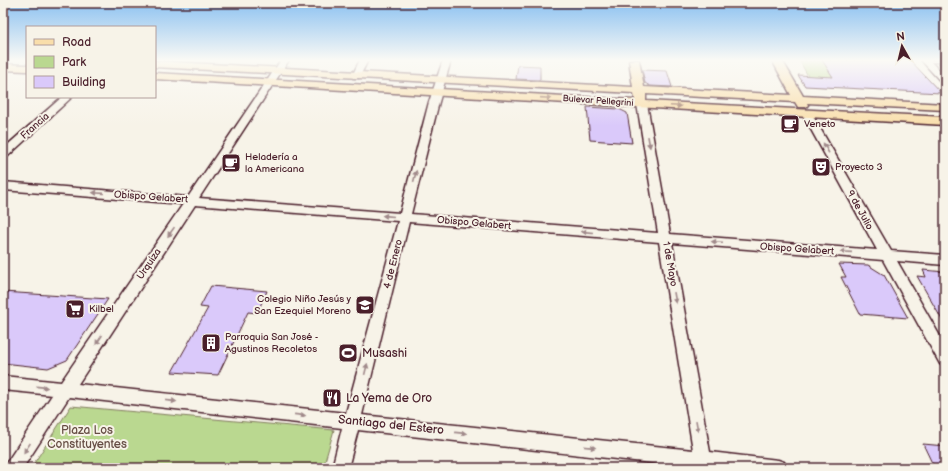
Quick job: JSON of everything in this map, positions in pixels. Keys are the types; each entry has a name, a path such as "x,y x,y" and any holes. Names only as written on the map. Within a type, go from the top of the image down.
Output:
{"main road":[{"name":"Bulevar Pellegrini","path":"270,82 439,86 640,97 807,113 945,121"},
{"name":"Bulevar Pellegrini","path":"406,82 439,86"},
{"name":"1 de Mayo","path":"638,82 640,97"},
{"name":"9 de Julio","path":"790,82 807,113"},
{"name":"Bulevar Pellegrini","path":"640,97 799,98 945,107"}],"street":[{"name":"Urquiza","path":"13,468 193,200 270,82"},
{"name":"4 de Enero","path":"340,468 440,82"},
{"name":"1 de Mayo","path":"640,97 703,464"},
{"name":"Francia","path":"3,155 65,98"},
{"name":"9 de Julio","path":"807,113 945,360"},
{"name":"Obispo Gelabert","path":"3,186 945,260"},
{"name":"Santiago del Estero","path":"3,383 353,421 703,464 778,468"}],"green space":[{"name":"Plaza Los Constituyentes","path":"71,406 334,430 323,468 31,468"}],"building":[{"path":"670,82 672,87 650,86 645,83"},
{"path":"802,82 931,82 941,93 805,86"},
{"path":"587,107 619,109 627,113 632,143 590,140"},
{"path":"839,264 868,265 884,275 908,318 860,314 841,277 846,277"},
{"path":"923,270 945,272 945,325 917,276 926,277"},
{"name":"Parroquia San José - Agustinos Recoletos","path":"211,286 267,291 257,313 248,312 218,375 172,372 208,308 200,307"},
{"path":"3,292 108,299 67,360 48,368 3,363"},
{"path":"923,444 945,446 945,466 933,465"}],"place":[{"name":"Veneto","path":"790,124"},
{"name":"Heladería a la Americana","path":"231,163"},
{"name":"Proyecto 3","path":"821,167"},
{"name":"Colegio Niño Jesús y San Ezequiel Moreno","path":"365,305"},
{"name":"Kilbel","path":"75,309"},
{"name":"Parroquia San José - Agustinos Recoletos","path":"211,343"},
{"name":"Musashi","path":"348,353"},
{"name":"La Yema de Oro","path":"332,398"}]}
